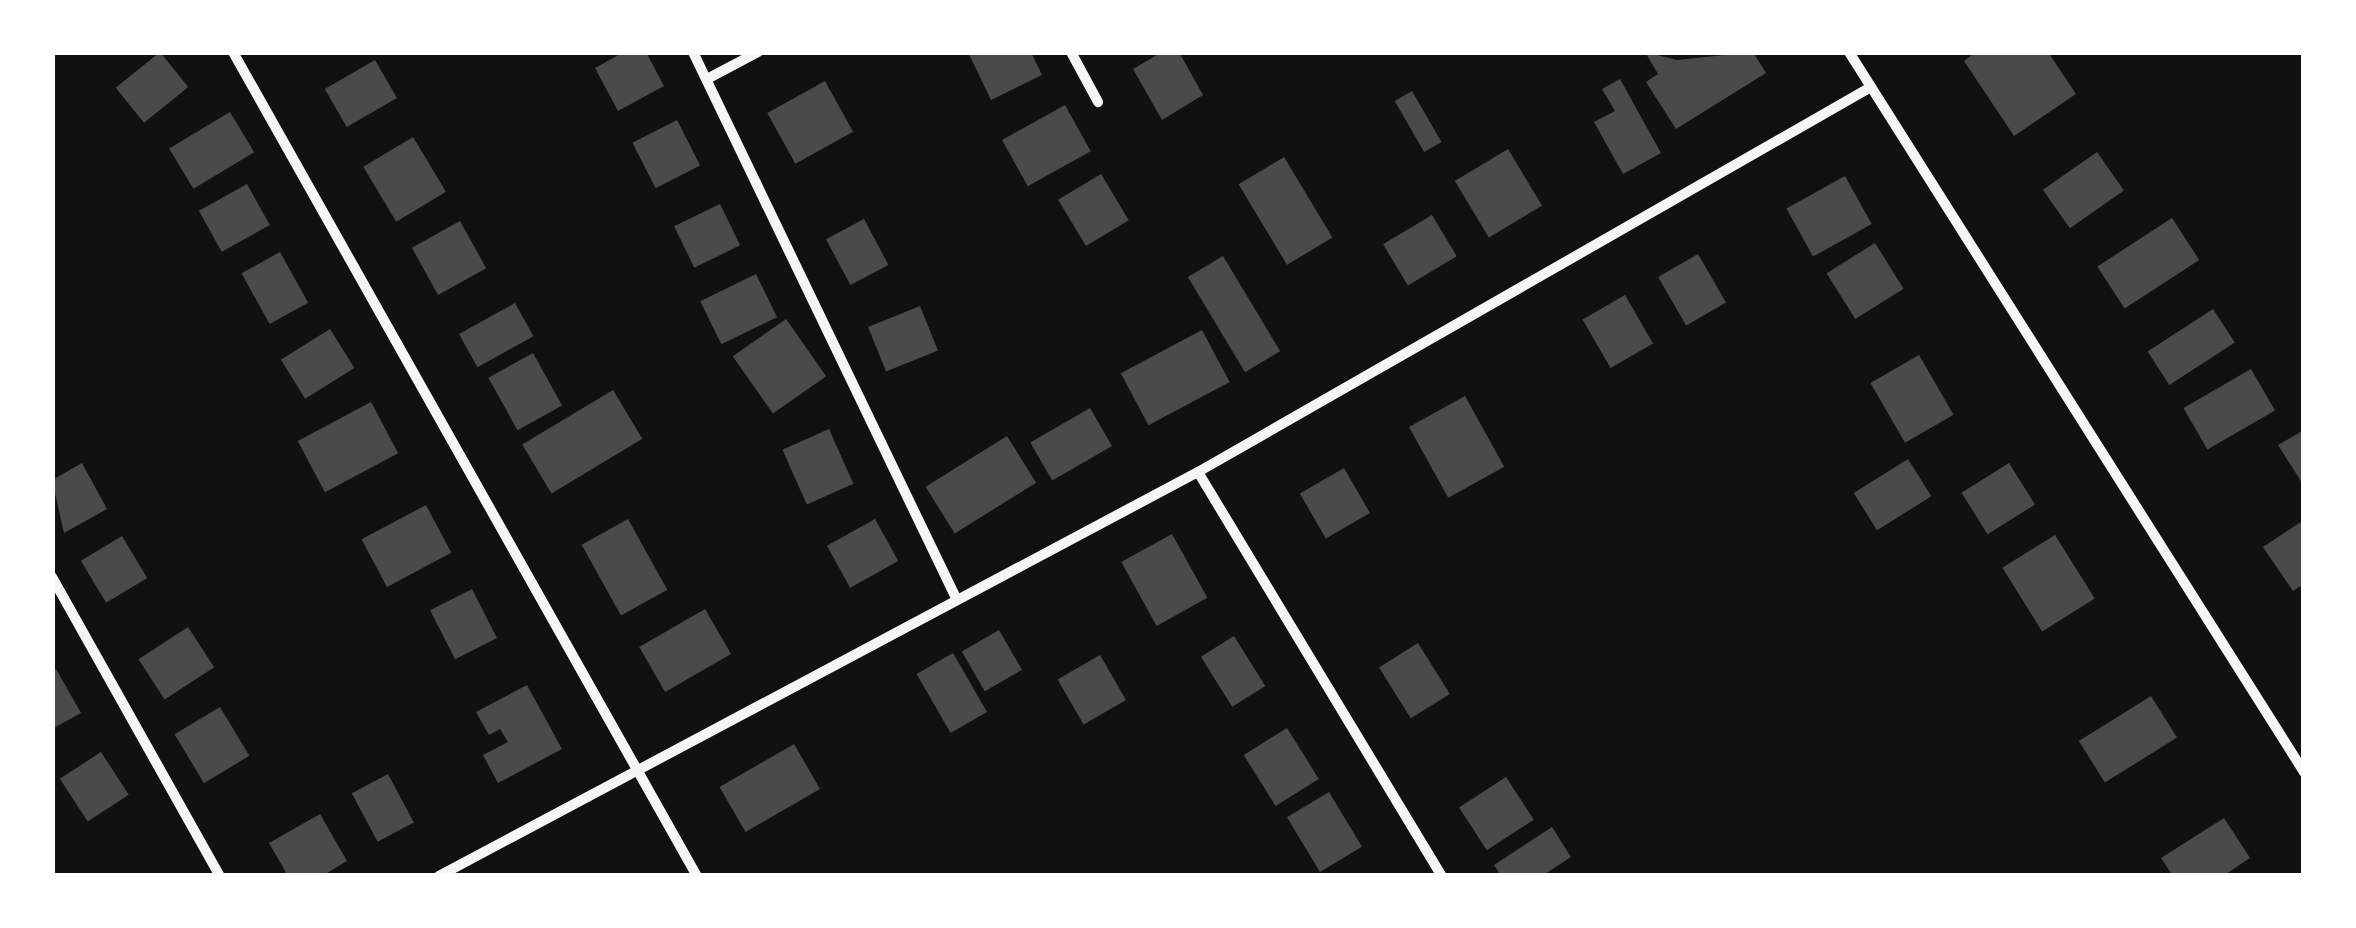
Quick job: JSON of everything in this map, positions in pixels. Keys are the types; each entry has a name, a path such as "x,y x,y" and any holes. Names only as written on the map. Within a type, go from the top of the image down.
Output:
{"street":[{"path":"233,52 697,876"},
{"path":"693,52 957,600"},
{"path":"708,79 758,52"},
{"path":"1071,52 1098,102"},
{"path":"1849,52 2304,772"},
{"path":"438,876 634,766 1198,472 1871,87"},
{"path":"1198,472 1442,876"},
{"path":"52,577 220,876"}],"building":[{"path":"160,52 188,87 144,123 116,88"},
{"path":"624,52 646,52 664,86 618,111 595,68"},
{"path":"968,52 1031,52 1042,75 991,100"},
{"path":"1162,52 1179,52 1203,95 1162,120 1133,69"},
{"path":"1645,52 1677,60 1753,52 1766,73 1676,129 1646,82 1658,74"},
{"path":"1976,52 2048,52 2076,94 2014,136 1964,61"},
{"path":"375,60 397,98 347,127 325,89"},
{"path":"1620,79 1661,153 1623,174 1594,122 1615,111 1602,89"},
{"path":"825,81 853,132 795,164 767,113"},
{"path":"1412,91 1442,142 1424,152 1395,101"},
{"path":"1065,105 1091,151 1028,186 1002,140"},
{"path":"230,112 254,152 193,189 169,149"},
{"path":"677,120 700,165 656,188 632,143"},
{"path":"413,137 446,192 396,222 363,167"},
{"path":"1508,149 1542,206 1489,238 1455,181"},
{"path":"2097,152 2124,191 2070,228 2043,190"},
{"path":"1284,157 1332,238 1287,265 1239,184"},
{"path":"1101,174 1129,220 1086,246 1058,200"},
{"path":"1845,176 1872,224 1813,257 1786,208"},
{"path":"247,184 270,225 222,252 199,211"},
{"path":"720,204 740,245 694,268 674,226"},
{"path":"1432,215 1457,256 1408,286 1383,244"},
{"path":"2172,218 2199,260 2125,308 2097,266"},
{"path":"864,219 888,265 850,285 826,239"},
{"path":"460,221 486,268 438,295 412,248"},
{"path":"1875,243 1904,289 1855,319 1827,273"},
{"path":"280,252 308,303 270,324 242,273"},
{"path":"1698,254 1726,302 1686,325 1658,277"},
{"path":"1223,256 1280,351 1245,372 1188,277"},
{"path":"756,274 777,317 721,344 700,301"},
{"path":"1625,295 1653,343 1611,368 1583,320"},
{"path":"515,303 533,336 477,367 459,334"},
{"path":"920,306 938,351 886,371 868,327"},
{"path":"2213,309 2235,343 2169,385 2148,351"},
{"path":"786,319 826,376 773,414 733,356"},
{"path":"330,329 354,368 305,399 281,360"},
{"path":"1202,330 1230,382 1148,425 1121,373"},
{"path":"533,353 562,405 517,430 488,378"},
{"path":"1919,355 1954,415 1905,443 1871,383"},
{"path":"2251,369 2275,411 2207,450 2183,408"},
{"path":"613,390 642,439 551,493 522,445"},
{"path":"1465,396 1504,467 1448,498 1409,427"},
{"path":"371,402 398,453 325,492 298,441"},
{"path":"1090,408 1112,446 1052,481 1030,442"},
{"path":"829,429 853,484 807,505 782,450"},
{"path":"2304,430 2304,486 2278,445"},
{"path":"1007,436 1036,483 955,534 926,487"},
{"path":"1908,459 1931,496 1877,530 1854,493"},
{"path":"82,463 107,509 64,533 52,480"},
{"path":"2009,463 2035,505 1987,534 1962,493"},
{"path":"1344,468 1370,513 1326,539 1300,494"},
{"path":"426,505 451,553 387,587 362,539"},
{"path":"628,519 667,590 621,616 582,545"},
{"path":"875,519 898,561 850,588 827,546"},
{"path":"2304,520 2304,584 2293,591 2263,547"},
{"path":"1172,534 1207,598 1157,626 1121,562"},
{"path":"2055,535 2095,599 2042,631 2002,568"},
{"path":"122,536 147,578 106,603 81,561"},
{"path":"472,589 497,638 455,659 430,610"},
{"path":"705,609 731,654 665,692 639,647"},
{"path":"188,627 214,667 165,699 139,659"},
{"path":"999,630 1022,670 985,691 962,652"},
{"path":"1234,636 1265,686 1232,707 1201,657"},
{"path":"1418,643 1450,694 1411,718 1379,667"},
{"path":"953,653 987,712 951,733 917,674"},
{"path":"1100,655 1126,700 1084,725 1058,680"},
{"path":"56,669 81,713 52,729 52,671"},
{"path":"527,685 562,749 498,783 483,755 508,742 500,729 489,735 476,712"},
{"path":"2151,696 2177,738 2105,783 2079,741"},
{"path":"220,707 249,756 204,783 175,734"},
{"path":"1287,728 1319,779 1276,806 1244,755"},
{"path":"794,744 820,789 746,832 720,787"},
{"path":"101,752 129,795 88,821 60,779"},
{"path":"388,774 414,823 378,842 352,793"},
{"path":"1506,777 1534,820 1487,850 1459,807"},
{"path":"1329,792 1362,847 1320,872 1287,817"},
{"path":"320,814 347,861 322,876 288,876 269,843"},
{"path":"2224,818 2250,858 2223,876 2173,876 2161,858"},
{"path":"1552,827 1571,857 1542,876 1501,876 1494,865"}]}
